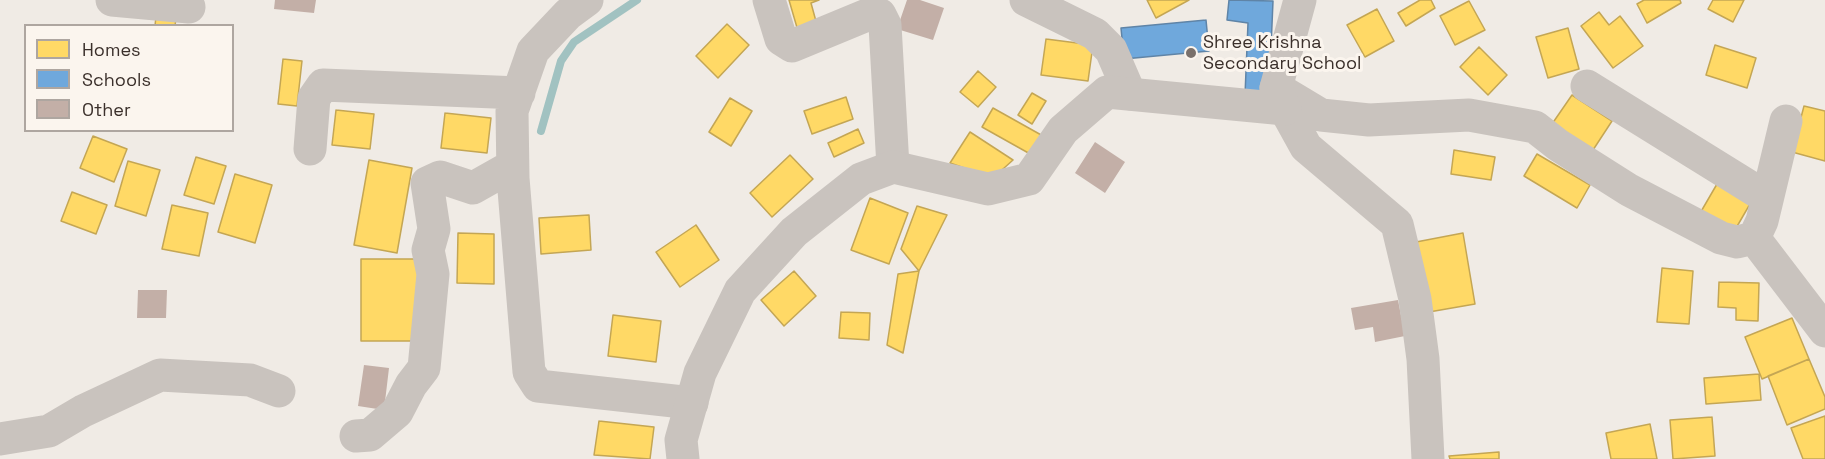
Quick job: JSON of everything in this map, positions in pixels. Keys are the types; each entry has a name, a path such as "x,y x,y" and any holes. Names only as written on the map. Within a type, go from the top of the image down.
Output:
{"street":[{"path":"112,0 189,7"},
{"path":"587,0 568,14 533,51 512,111 512,166 529,372 538,386 692,403"},
{"path":"769,0 781,39 792,46 867,15 880,15 885,25 893,167"},
{"path":"1026,0 1095,34 1111,50 1130,94"},
{"path":"1300,0 1281,99 1306,147 1397,224 1414,299 1423,359 1428,459"},
{"path":"310,149 314,98 323,85 519,93"},
{"path":"1587,86 1766,197"},
{"path":"683,459 681,440 700,373 740,291 794,232 861,179 893,167 988,189 1029,179 1063,130 1107,92 1281,99 1322,116 1369,120 1469,115 1535,127 1558,145 1629,190 1721,238 1737,242 1754,238"},
{"path":"1754,238 1762,221 1786,121"},
{"path":"357,436 370,435 397,412 411,385 424,368 433,274 428,250 434,229 427,183 440,177 473,188 512,166"},
{"path":"1754,238 1825,331"},
{"path":"0,439 49,430 83,411 160,375 250,380 279,391"}],"building: Homes":[{"path":"789,0 819,0 811,3 817,25 798,31"},
{"path":"1147,0 1189,0 1156,18"},
{"path":"1420,0 1431,0 1435,8 1406,26 1398,13"},
{"path":"1644,0 1680,0 1681,3 1647,23 1637,4"},
{"path":"1713,0 1744,0 1733,22 1708,9"},
{"path":"1469,1 1485,30 1455,45 1440,16"},
{"path":"1377,9 1394,41 1365,57 1347,25"},
{"path":"1599,12 1609,25 1620,16 1643,46 1613,68 1581,26"},
{"path":"156,16 176,18 175,24 155,24"},
{"path":"727,24 749,45 718,78 696,56"},
{"path":"1568,28 1579,69 1548,78 1536,37"},
{"path":"1046,39 1093,45 1088,81 1041,75"},
{"path":"1715,45 1756,58 1747,88 1706,75"},
{"path":"1479,47 1507,75 1488,95 1460,67"},
{"path":"283,59 302,61 297,106 278,104"},
{"path":"978,71 996,87 978,107 960,92"},
{"path":"1032,93 1046,101 1032,124 1018,115"},
{"path":"1572,95 1612,121 1593,150 1552,124"},
{"path":"846,97 853,119 812,134 804,111"},
{"path":"730,98 752,111 731,146 709,132"},
{"path":"1804,106 1825,111 1825,161 1792,152"},
{"path":"993,108 1043,136 1032,155 982,127"},
{"path":"336,110 374,114 370,149 332,145"},
{"path":"445,113 491,118 487,153 441,148"},
{"path":"858,129 864,143 834,157 828,143"},
{"path":"970,132 1013,160 993,178 950,163"},
{"path":"93,136 127,149 114,182 80,168"},
{"path":"1454,150 1495,157 1491,180 1451,174"},
{"path":"1537,154 1590,185 1577,208 1524,176"},
{"path":"790,155 813,179 772,217 750,193"},
{"path":"196,157 226,166 214,204 184,195"},
{"path":"369,160 412,168 397,253 354,245"},
{"path":"128,161 160,170 146,216 115,206"},
{"path":"235,174 272,185 255,243 218,232"},
{"path":"1717,184 1750,204 1732,235 1699,215"},
{"path":"72,192 107,205 96,234 61,221"},
{"path":"870,198 908,213 889,264 851,250"},
{"path":"172,205 208,213 199,256 162,249"},
{"path":"917,206 947,215 919,271 901,249"},
{"path":"589,215 591,250 541,254 539,218"},
{"path":"696,225 719,260 680,287 656,252"},
{"path":"458,233 494,234 494,284 457,283"},
{"path":"1463,233 1475,304 1429,312 1416,242"},
{"path":"361,259 418,259 418,341 361,341"},
{"path":"1662,268 1693,271 1689,324 1657,322"},
{"path":"794,271 816,296 784,326 761,300"},
{"path":"919,271 903,353 887,345 898,274"},
{"path":"1719,282 1759,283 1758,321 1736,320 1736,308 1718,307"},
{"path":"841,312 870,313 869,340 839,338"},
{"path":"613,315 661,321 656,362 608,356"},
{"path":"1792,318 1809,359 1762,379 1745,337"},
{"path":"1809,359 1825,397 1825,409 1787,425 1768,376"},
{"path":"1759,374 1761,400 1706,404 1704,378"},
{"path":"1825,416 1825,459 1803,459 1791,428"},
{"path":"1712,417 1715,456 1673,459 1670,420"},
{"path":"599,421 654,427 650,459 594,455"},
{"path":"1650,424 1657,459 1611,459 1606,433"},
{"path":"1499,452 1499,459 1450,459 1449,456"}],"building: Schools":[{"path":"1229,0 1273,1 1269,95 1245,95 1248,23 1227,20"},
{"path":"1206,20 1209,51 1124,59 1121,28"}],"building: Other":[{"path":"275,0 316,0 314,13 274,9"},
{"path":"907,0 920,0 944,8 933,40 897,29"},
{"path":"1095,142 1125,162 1105,193 1075,173"},
{"path":"138,290 167,290 166,318 137,318"},
{"path":"1398,300 1405,336 1375,342 1373,327 1355,330 1351,308"},
{"path":"364,365 389,368 384,410 358,406"}],"waterway":[{"path":"541,131 561,61 574,42 637,0"}],"place":[{"name":"Shree Krishna Secondary School","path":"1191,53"}]}
